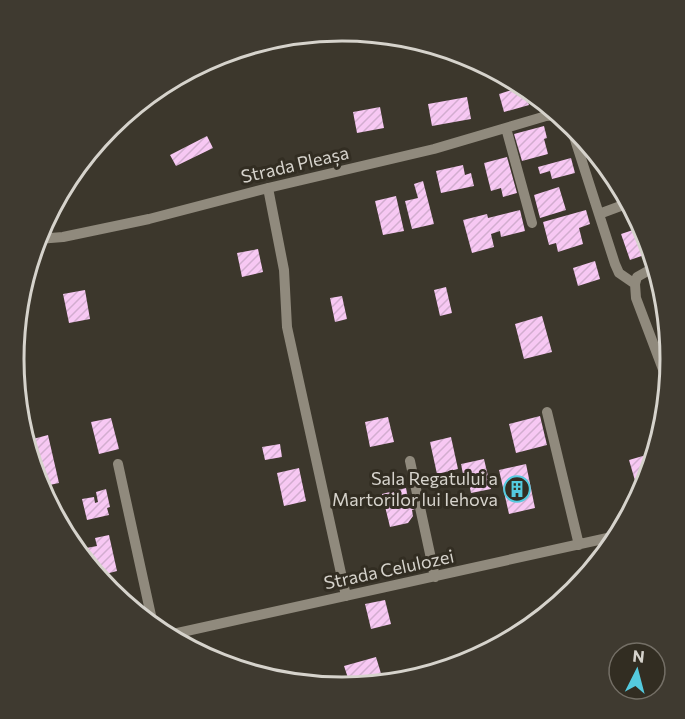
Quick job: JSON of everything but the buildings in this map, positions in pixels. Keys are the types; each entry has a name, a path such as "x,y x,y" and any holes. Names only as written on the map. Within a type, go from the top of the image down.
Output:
{"street":[{"name":"Strada Pleașa","path":"48,238 138,221 268,188 376,164 549,117"},
{"path":"506,128 532,223"},
{"path":"576,143 615,264 620,273 635,284"},
{"path":"268,188 284,270 287,327 346,596"},
{"path":"599,214 621,206"},
{"path":"648,271 637,277 636,298 661,362"},
{"path":"547,412 579,545"},
{"path":"410,461 435,577"},
{"path":"118,464 150,613"},
{"name":"Strada Celulozei","path":"179,632 605,539"}],"place":[{"name":"Sala Regatului a Martorilor lui Iehova","path":"517,489"}]}
